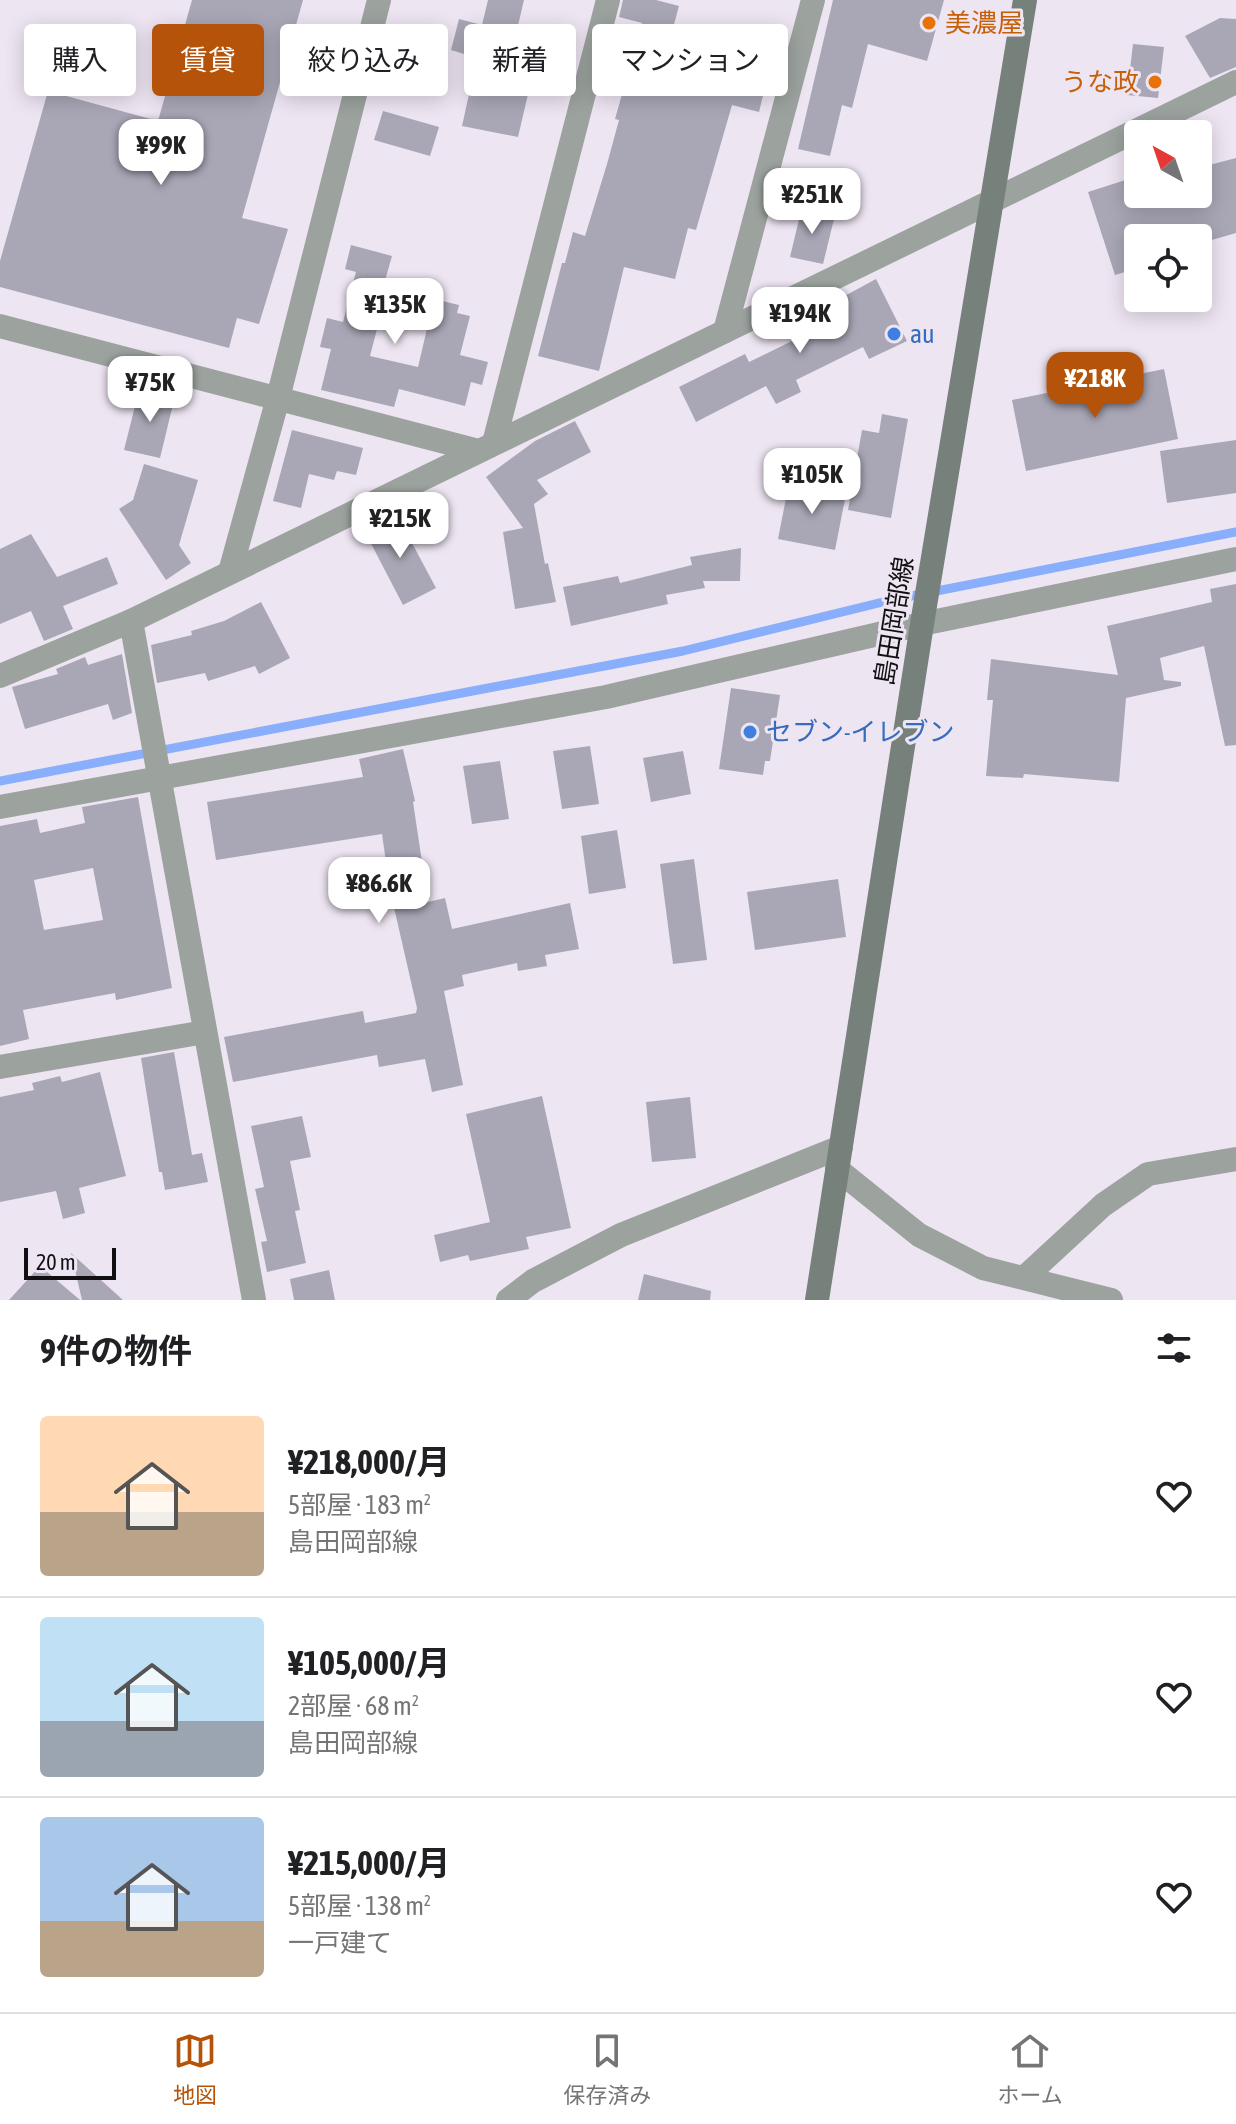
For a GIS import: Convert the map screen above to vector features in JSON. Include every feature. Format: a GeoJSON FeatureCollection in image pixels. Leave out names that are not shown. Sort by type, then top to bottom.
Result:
{"type":"FeatureCollection","features":[{"type":"Feature","properties":{"kind":"main road","name":"島田岡部線"},"geometry":{"type":"LineString","coordinates":[[817,1300],[922,624],[1025,0]]}},
{"type":"Feature","properties":{"kind":"street"},"geometry":{"type":"LineString","coordinates":[[230,572],[278,398],[379,0]]}},
{"type":"Feature","properties":{"kind":"street"},"geometry":{"type":"LineString","coordinates":[[486,447],[608,0]]}},
{"type":"Feature","properties":{"kind":"street"},"geometry":{"type":"LineString","coordinates":[[725,331],[813,0]]}},
{"type":"Feature","properties":{"kind":"street"},"geometry":{"type":"LineString","coordinates":[[0,676],[131,621],[1236,82]]}},
{"type":"Feature","properties":{"kind":"street"},"geometry":{"type":"LineString","coordinates":[[0,326],[278,398],[486,447]]}},
{"type":"Feature","properties":{"kind":"street"},"geometry":{"type":"LineString","coordinates":[[0,807],[606,697],[922,624],[1236,559]]}},
{"type":"Feature","properties":{"kind":"street"},"geometry":{"type":"LineString","coordinates":[[131,621],[254,1300]]}},
{"type":"Feature","properties":{"kind":"street"},"geometry":{"type":"LineString","coordinates":[[0,1067],[205,1032]]}},
{"type":"Feature","properties":{"kind":"street"},"geometry":{"type":"LineString","coordinates":[[508,1300],[537,1290],[621,1235],[839,1158],[919,1235],[983,1268],[1111,1300]]}},
{"type":"Feature","properties":{"kind":"street"},"geometry":{"type":"LineString","coordinates":[[1025,1277],[1103,1205],[1148,1174],[1236,1159]]}},
{"type":"Feature","properties":{"kind":"building"},"geometry":{"type":"Polygon","coordinates":[[[192,0],[303,0],[296,24],[280,24],[280,82],[242,218],[288,229],[259,324],[237,318],[229,348],[0,287],[0,261],[47,96],[66,96],[158,121],[165,96],[264,96],[264,24],[185,24],[192,0]]]}},
{"type":"Feature","properties":{"kind":"building"},"geometry":{"type":"Polygon","coordinates":[[[488,0],[524,0],[518,24],[482,24],[488,0]]]}},
{"type":"Feature","properties":{"kind":"building"},"geometry":{"type":"Polygon","coordinates":[[[623,0],[656,0],[679,6],[674,24],[642,24],[619,17],[623,0]]]}},
{"type":"Feature","properties":{"kind":"building"},"geometry":{"type":"Polygon","coordinates":[[[833,0],[944,0],[927,61],[868,44],[852,108],[842,105],[830,156],[798,149],[833,0]]]}},
{"type":"Feature","properties":{"kind":"building"},"geometry":{"type":"Polygon","coordinates":[[[1220,18],[1236,19],[1236,67],[1210,78],[1185,36],[1220,18]]]}},
{"type":"Feature","properties":{"kind":"building"},"geometry":{"type":"Polygon","coordinates":[[[459,19],[478,24],[464,24],[464,54],[451,50],[459,19]]]}},
{"type":"Feature","properties":{"kind":"building"},"geometry":{"type":"Polygon","coordinates":[[[1133,44],[1164,47],[1158,98],[1127,95],[1133,44]]]}},
{"type":"Feature","properties":{"kind":"building"},"geometry":{"type":"Polygon","coordinates":[[[469,96],[528,96],[518,137],[462,126],[469,96]]]}},
{"type":"Feature","properties":{"kind":"building"},"geometry":{"type":"Polygon","coordinates":[[[621,96],[763,96],[759,112],[732,105],[696,230],[688,228],[675,279],[624,267],[599,371],[538,356],[573,232],[585,236],[619,120],[615,119],[621,96]]]}},
{"type":"Feature","properties":{"kind":"building"},"geometry":{"type":"Polygon","coordinates":[[[383,111],[439,127],[430,156],[374,140],[383,111]]]}},
{"type":"Feature","properties":{"kind":"building"},"geometry":{"type":"Polygon","coordinates":[[[1236,158],[1236,233],[1212,240],[1212,224],[1124,224],[1124,272],[1115,275],[1088,192],[1124,180],[1124,208],[1212,208],[1212,164],[1236,158]]]}},
{"type":"Feature","properties":{"kind":"building"},"geometry":{"type":"Polygon","coordinates":[[[802,207],[835,215],[823,264],[790,257],[802,207]]]}},
{"type":"Feature","properties":{"kind":"building"},"geometry":{"type":"Polygon","coordinates":[[[351,245],[392,256],[378,305],[383,306],[370,356],[418,367],[434,299],[459,305],[457,313],[470,316],[460,355],[488,362],[482,385],[471,382],[465,406],[399,389],[394,407],[321,390],[331,349],[320,347],[327,318],[343,322],[356,272],[345,269],[351,245]]]}},
{"type":"Feature","properties":{"kind":"building"},"geometry":{"type":"Polygon","coordinates":[[[876,279],[907,341],[869,359],[863,347],[796,380],[801,392],[776,404],[766,386],[696,422],[679,387],[745,354],[749,362],[847,314],[839,299],[876,279]]]}},
{"type":"Feature","properties":{"kind":"building"},"geometry":{"type":"Polygon","coordinates":[[[1164,369],[1178,439],[1026,471],[1012,400],[1164,369]]]}},
{"type":"Feature","properties":{"kind":"building"},"geometry":{"type":"Polygon","coordinates":[[[148,390],[175,396],[160,458],[124,450],[138,394],[147,397],[148,390]]]}},
{"type":"Feature","properties":{"kind":"building"},"geometry":{"type":"Polygon","coordinates":[[[882,414],[908,419],[891,518],[848,510],[862,430],[879,433],[882,414]]]}},
{"type":"Feature","properties":{"kind":"building"},"geometry":{"type":"Polygon","coordinates":[[[575,421],[591,452],[537,480],[548,494],[534,504],[545,564],[548,563],[556,602],[515,609],[503,532],[523,528],[486,477],[535,441],[575,421]]]}},
{"type":"Feature","properties":{"kind":"building"},"geometry":{"type":"Polygon","coordinates":[[[292,430],[363,448],[356,475],[337,471],[334,480],[309,474],[301,508],[273,501],[292,430]]]}},
{"type":"Feature","properties":{"kind":"building"},"geometry":{"type":"Polygon","coordinates":[[[1236,440],[1236,493],[1167,503],[1160,451],[1236,440]]]}},
{"type":"Feature","properties":{"kind":"building"},"geometry":{"type":"Polygon","coordinates":[[[144,464],[198,480],[179,545],[191,563],[166,580],[119,509],[133,500],[144,464]]]}},
{"type":"Feature","properties":{"kind":"building"},"geometry":{"type":"Polygon","coordinates":[[[789,483],[846,494],[835,550],[778,539],[789,483]]]}},
{"type":"Feature","properties":{"kind":"building"},"geometry":{"type":"Polygon","coordinates":[[[397,515],[436,588],[403,605],[365,532],[397,515]]]}},
{"type":"Feature","properties":{"kind":"building"},"geometry":{"type":"Polygon","coordinates":[[[31,534],[57,577],[107,557],[118,584],[63,606],[73,629],[44,641],[31,611],[0,624],[0,549],[31,534]]]}},
{"type":"Feature","properties":{"kind":"building"},"geometry":{"type":"Polygon","coordinates":[[[741,548],[740,581],[703,581],[705,588],[666,595],[668,604],[571,626],[563,587],[618,576],[620,583],[692,565],[690,557],[741,548]]]}},
{"type":"Feature","properties":{"kind":"building"},"geometry":{"type":"Polygon","coordinates":[[[1236,584],[1236,745],[1225,746],[1204,646],[1160,658],[1164,680],[1181,682],[1181,686],[1126,698],[1119,782],[1024,774],[1023,778],[986,776],[993,700],[987,700],[991,659],[1118,675],[1107,626],[1212,602],[1210,589],[1236,584]]]}},
{"type":"Feature","properties":{"kind":"building"},"geometry":{"type":"Polygon","coordinates":[[[261,602],[290,658],[259,674],[255,666],[208,681],[205,673],[157,683],[151,645],[192,635],[191,631],[224,621],[261,602]]]}},
{"type":"Feature","properties":{"kind":"building"},"geometry":{"type":"Polygon","coordinates":[[[122,654],[132,713],[113,720],[108,704],[25,729],[12,687],[58,674],[56,669],[85,657],[88,665],[122,654]]]}},
{"type":"Feature","properties":{"kind":"building"},"geometry":{"type":"Polygon","coordinates":[[[731,688],[780,695],[770,761],[765,761],[763,775],[719,769],[731,688]]]}},
{"type":"Feature","properties":{"kind":"building"},"geometry":{"type":"Polygon","coordinates":[[[590,746],[599,804],[562,809],[553,751],[590,746]]]}},
{"type":"Feature","properties":{"kind":"building"},"geometry":{"type":"Polygon","coordinates":[[[403,749],[415,801],[428,902],[445,898],[452,929],[570,903],[579,949],[545,955],[547,966],[518,971],[517,963],[462,975],[464,986],[444,991],[463,1085],[432,1092],[425,1059],[379,1067],[377,1055],[233,1082],[224,1037],[363,1011],[365,1023],[416,1013],[417,1008],[390,890],[382,834],[216,860],[207,802],[363,777],[359,759],[403,749]]]}},
{"type":"Feature","properties":{"kind":"building"},"geometry":{"type":"Polygon","coordinates":[[[683,751],[691,794],[651,802],[643,758],[683,751]]]}},
{"type":"Feature","properties":{"kind":"building"},"geometry":{"type":"Polygon","coordinates":[[[500,761],[509,819],[472,824],[463,766],[500,761]]]}},
{"type":"Feature","properties":{"kind":"building"},"geometry":{"type":"Polygon","coordinates":[[[138,797],[172,988],[116,1000],[115,993],[23,1010],[29,1039],[0,1046],[0,826],[37,819],[40,833],[85,823],[82,807],[138,797]],[[93,868],[34,880],[44,930],[103,920],[93,868]]]}},
{"type":"Feature","properties":{"kind":"building"},"geometry":{"type":"Polygon","coordinates":[[[617,830],[626,888],[589,894],[581,836],[617,830]]]}},
{"type":"Feature","properties":{"kind":"building"},"geometry":{"type":"Polygon","coordinates":[[[694,859],[707,960],[673,964],[660,864],[694,859]]]}},
{"type":"Feature","properties":{"kind":"building"},"geometry":{"type":"Polygon","coordinates":[[[838,879],[846,937],[755,950],[747,892],[838,879]]]}},
{"type":"Feature","properties":{"kind":"building"},"geometry":{"type":"Polygon","coordinates":[[[174,1052],[192,1155],[202,1153],[208,1182],[165,1190],[162,1172],[159,1172],[141,1058],[174,1052]]]}},
{"type":"Feature","properties":{"kind":"building"},"geometry":{"type":"Polygon","coordinates":[[[100,1072],[126,1176],[79,1188],[85,1213],[63,1219],[56,1191],[0,1202],[0,1097],[34,1090],[32,1083],[60,1076],[62,1082],[100,1072]]]}},
{"type":"Feature","properties":{"kind":"building"},"geometry":{"type":"Polygon","coordinates":[[[542,1096],[571,1228],[526,1237],[529,1249],[470,1261],[468,1255],[440,1262],[434,1235],[490,1222],[466,1114],[542,1096]]]}},
{"type":"Feature","properties":{"kind":"building"},"geometry":{"type":"Polygon","coordinates":[[[690,1097],[696,1158],[652,1162],[646,1102],[690,1097]]]}},
{"type":"Feature","properties":{"kind":"building"},"geometry":{"type":"Polygon","coordinates":[[[302,1116],[311,1157],[290,1161],[300,1210],[295,1211],[306,1263],[267,1272],[261,1242],[267,1241],[255,1189],[264,1187],[251,1126],[302,1116]]]}},
{"type":"Feature","properties":{"kind":"building"},"geometry":{"type":"Polygon","coordinates":[[[71,1253],[123,1300],[82,1300],[71,1253]]]}},
{"type":"Feature","properties":{"kind":"building"},"geometry":{"type":"Polygon","coordinates":[[[40,1266],[80,1300],[9,1300],[40,1266]]]}},
{"type":"Feature","properties":{"kind":"building"},"geometry":{"type":"Polygon","coordinates":[[[329,1270],[335,1300],[294,1300],[290,1279],[329,1270]]]}},
{"type":"Feature","properties":{"kind":"building"},"geometry":{"type":"Polygon","coordinates":[[[644,1274],[711,1291],[710,1300],[638,1300],[644,1274]]]}},
{"type":"Feature","properties":{"kind":"waterway"},"geometry":{"type":"LineString","coordinates":[[0,781],[683,651],[891,600],[1236,532]]}},
{"type":"Feature","properties":{"kind":"place","name":"美濃屋"},"geometry":{"type":"Point","coordinates":[929,23]}},
{"type":"Feature","properties":{"kind":"place","name":"うな政"},"geometry":{"type":"Point","coordinates":[1155,82]}},
{"type":"Feature","properties":{"kind":"place","name":"au"},"geometry":{"type":"Point","coordinates":[894,334]}},
{"type":"Feature","properties":{"kind":"place","name":"セブン-イレブン"},"geometry":{"type":"Point","coordinates":[750,732]}}]}
